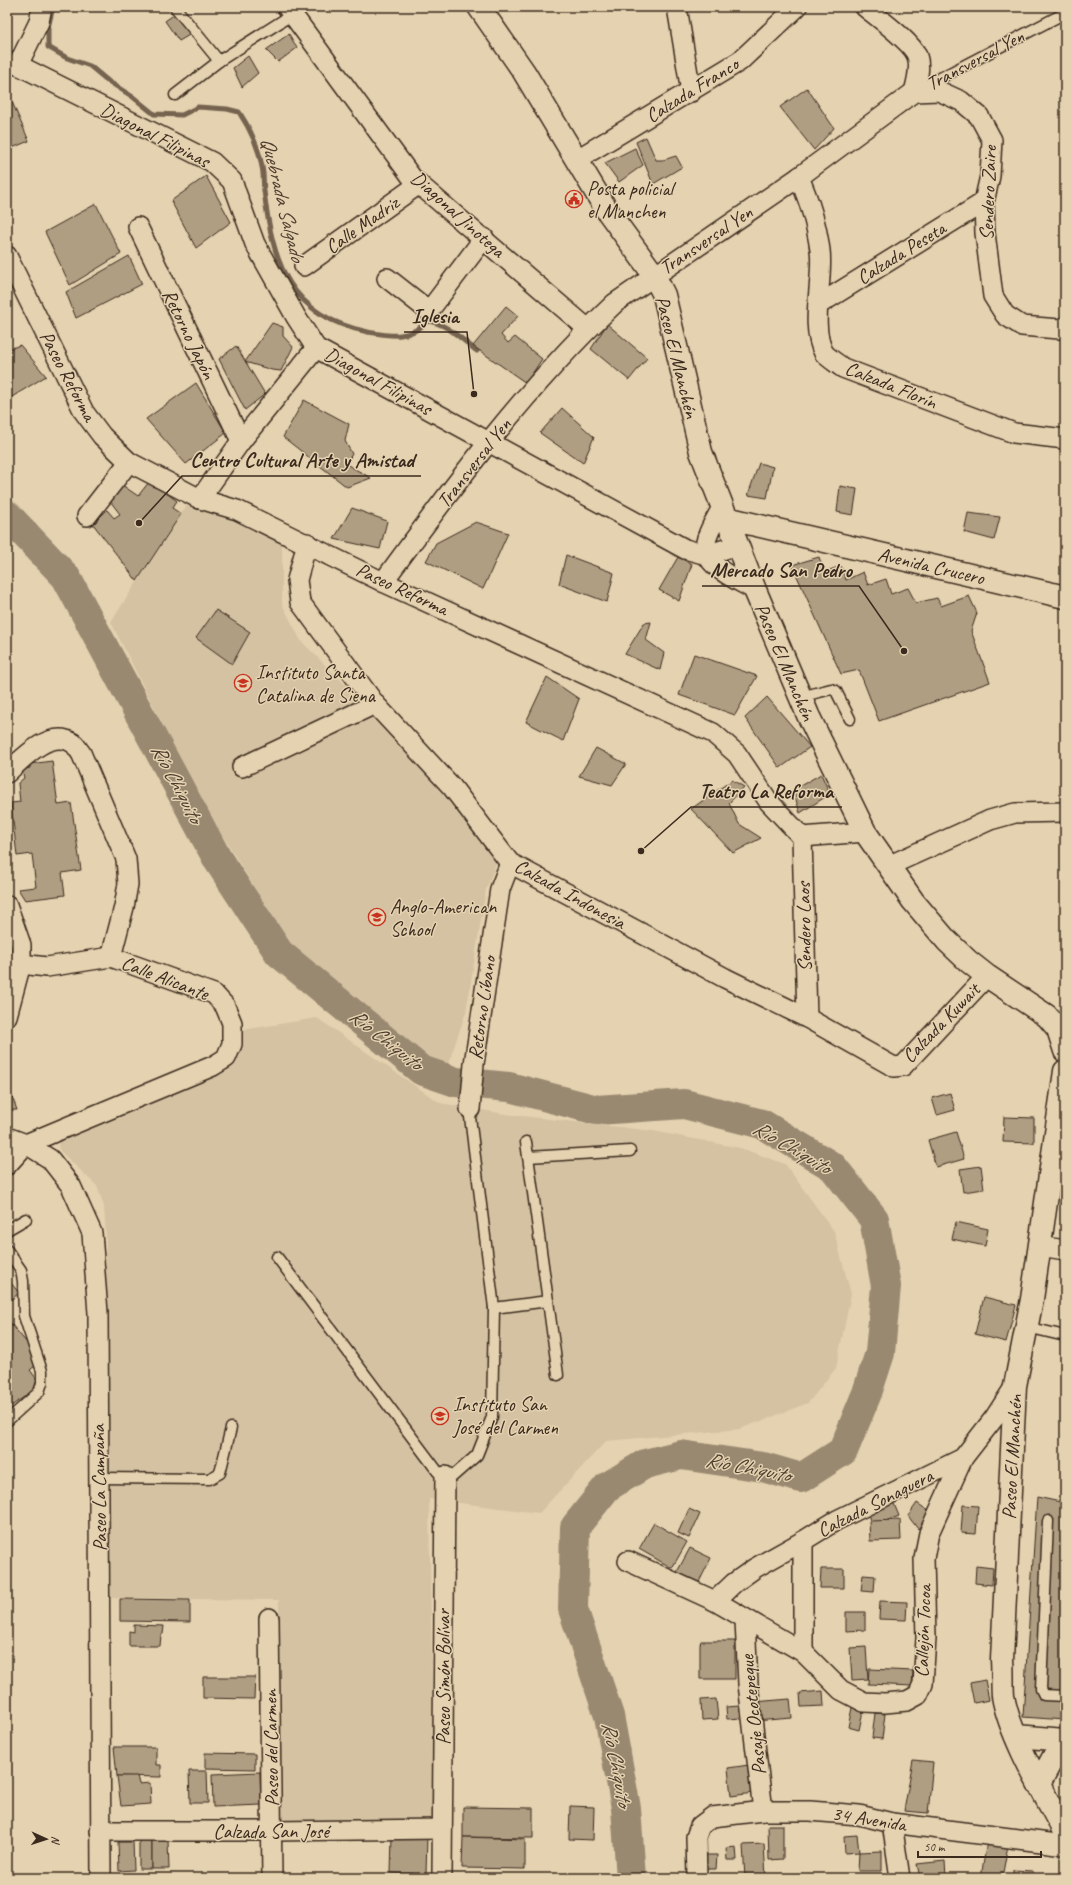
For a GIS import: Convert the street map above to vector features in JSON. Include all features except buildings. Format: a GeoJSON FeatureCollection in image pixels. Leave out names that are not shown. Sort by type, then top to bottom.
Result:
{"type":"FeatureCollection","features":[{"type":"Feature","properties":{"kind":"street","name":"Diagonal Filipinas"},"geometry":{"type":"LineString","coordinates":[[42,7],[39,22],[13,68],[212,162],[232,182],[255,244],[296,317],[316,348],[685,549],[707,555]]}},
{"type":"Feature","properties":{"kind":"street","name":"Paseo El Manchén"},"geometry":{"type":"LineString","coordinates":[[479,7],[524,72],[606,209],[654,275],[664,295],[700,452],[755,590],[800,697],[865,832],[913,900],[947,941],[968,961],[987,976],[1056,1017],[1065,1052]]}},
{"type":"Feature","properties":{"kind":"street"},"geometry":{"type":"LineString","coordinates":[[678,7],[691,92]]}},
{"type":"Feature","properties":{"kind":"street","name":"Calzada Franco"},"geometry":{"type":"LineString","coordinates":[[576,160],[691,92],[740,61],[797,7]]}},
{"type":"Feature","properties":{"kind":"street"},"geometry":{"type":"LineString","coordinates":[[868,8],[899,35],[917,55],[919,70],[914,92]]}},
{"type":"Feature","properties":{"kind":"street","name":"Diagonal Jinotega"},"geometry":{"type":"LineString","coordinates":[[294,9],[409,173],[419,184],[588,328]]}},
{"type":"Feature","properties":{"kind":"street","name":"Sendero Zaire"},"geometry":{"type":"LineString","coordinates":[[914,92],[938,91],[962,101],[979,116],[992,140],[990,176],[984,202],[985,233],[993,296],[1005,315],[1022,326],[1059,329],[1065,327]]}},
{"type":"Feature","properties":{"kind":"street","name":"Transversal Yen"},"geometry":{"type":"LineString","coordinates":[[383,582],[488,442],[588,328],[615,303],[799,177],[914,92]]}},
{"type":"Feature","properties":{"kind":"street","name":"Calzada Florín"},"geometry":{"type":"LineString","coordinates":[[799,177],[814,212],[820,251],[821,278],[818,305],[818,332],[825,353],[843,368],[1014,433],[1065,439]]}},
{"type":"Feature","properties":{"kind":"street","name":"Calle Madriz"},"geometry":{"type":"LineString","coordinates":[[304,266],[419,184]]}},
{"type":"Feature","properties":{"kind":"street","name":"Calzada Peseta"},"geometry":{"type":"LineString","coordinates":[[818,305],[984,202]]}},
{"type":"Feature","properties":{"kind":"street","name":"Retorno Japón"},"geometry":{"type":"LineString","coordinates":[[138,227],[241,441]]}},
{"type":"Feature","properties":{"kind":"street"},"geometry":{"type":"LineString","coordinates":[[387,278],[430,311],[484,238]]}},
{"type":"Feature","properties":{"kind":"street","name":"Paseo Reforma"},"geometry":{"type":"LineString","coordinates":[[7,256],[84,412],[102,436],[129,462],[200,499],[237,510],[383,582],[713,733],[737,754],[769,802],[802,837]]}},
{"type":"Feature","properties":{"kind":"street"},"geometry":{"type":"LineString","coordinates":[[200,499],[241,441],[316,348]]}},
{"type":"Feature","properties":{"kind":"street"},"geometry":{"type":"LineString","coordinates":[[87,516],[129,462]]}},
{"type":"Feature","properties":{"kind":"street"},"geometry":{"type":"LineString","coordinates":[[724,512],[706,542],[707,555],[714,565],[755,590]]}},
{"type":"Feature","properties":{"kind":"street","name":"Avenida Crucero"},"geometry":{"type":"LineString","coordinates":[[724,512],[1065,597]]}},
{"type":"Feature","properties":{"kind":"street","name":"Calzada Indonesia"},"geometry":{"type":"LineString","coordinates":[[306,543],[297,580],[300,602],[375,704],[452,787],[510,863],[725,978],[806,1018],[894,1067]]}},
{"type":"Feature","properties":{"kind":"street"},"geometry":{"type":"LineString","coordinates":[[707,555],[738,545]]}},
{"type":"Feature","properties":{"kind":"street"},"geometry":{"type":"LineString","coordinates":[[242,767],[375,704]]}},
{"type":"Feature","properties":{"kind":"street","name":"Calle Alicante"},"geometry":{"type":"LineString","coordinates":[[7,773],[42,743],[62,740],[73,743],[81,753],[126,859],[128,884],[124,907],[111,957],[214,994],[225,1006],[232,1023],[232,1044],[226,1058],[213,1066],[26,1144]]}},
{"type":"Feature","properties":{"kind":"street"},"geometry":{"type":"LineString","coordinates":[[888,866],[990,820],[1015,813],[1065,812]]}},
{"type":"Feature","properties":{"kind":"street"},"geometry":{"type":"LineString","coordinates":[[802,837],[865,832]]}},
{"type":"Feature","properties":{"kind":"street","name":"Sendero Laos"},"geometry":{"type":"LineString","coordinates":[[802,837],[806,1018]]}},
{"type":"Feature","properties":{"kind":"street","name":"Retorno Líbano"},"geometry":{"type":"LineString","coordinates":[[470,1108],[474,1064],[500,888],[510,863]]}},
{"type":"Feature","properties":{"kind":"street"},"geometry":{"type":"LineString","coordinates":[[7,905],[22,945],[21,964],[7,1016]]}},
{"type":"Feature","properties":{"kind":"street"},"geometry":{"type":"LineString","coordinates":[[21,964],[47,967],[111,957]]}},
{"type":"Feature","properties":{"kind":"street","name":"Calzada Kuwait"},"geometry":{"type":"LineString","coordinates":[[894,1067],[903,1066],[987,976]]}},
{"type":"Feature","properties":{"kind":"street","name":"Paseo El Manchén"},"geometry":{"type":"LineString","coordinates":[[1065,1072],[1040,1246],[1027,1327],[1015,1386],[1002,1660],[1004,1696],[1016,1736],[1065,1833]]}},
{"type":"Feature","properties":{"kind":"street","name":"Paseo La Campaña"},"geometry":{"type":"LineString","coordinates":[[7,1137],[26,1144],[50,1159],[71,1186],[92,1233],[98,1313],[101,1878]]}},
{"type":"Feature","properties":{"kind":"street"},"geometry":{"type":"LineString","coordinates":[[7,1165],[26,1144]]}},
{"type":"Feature","properties":{"kind":"street"},"geometry":{"type":"LineString","coordinates":[[1040,1246],[1065,1250]]}},
{"type":"Feature","properties":{"kind":"street","name":"Calzada Sonaguera"},"geometry":{"type":"LineString","coordinates":[[715,1601],[734,1583],[755,1568],[837,1520],[963,1458],[995,1417],[1015,1386]]}},
{"type":"Feature","properties":{"kind":"street","name":"Callejón Tocoa"},"geometry":{"type":"LineString","coordinates":[[628,1561],[715,1601],[745,1620],[803,1652],[841,1690],[864,1702],[885,1703],[907,1701],[918,1695],[923,1684],[926,1638],[924,1558],[929,1533],[963,1458]]}},
{"type":"Feature","properties":{"kind":"street","name":"Paseo Simón Bolívar"},"geometry":{"type":"LineString","coordinates":[[442,1878],[445,1476]]}},
{"type":"Feature","properties":{"kind":"street"},"geometry":{"type":"LineString","coordinates":[[803,1541],[803,1652]]}},
{"type":"Feature","properties":{"kind":"street","name":"Paseo del Carmen"},"geometry":{"type":"LineString","coordinates":[[269,1618],[272,1878]]}},
{"type":"Feature","properties":{"kind":"street","name":"Pasaje Ocotepeque"},"geometry":{"type":"LineString","coordinates":[[745,1620],[748,1684],[763,1810]]}},
{"type":"Feature","properties":{"kind":"street"},"geometry":{"type":"LineString","coordinates":[[1016,1736],[1065,1740]]}},
{"type":"Feature","properties":{"kind":"street"},"geometry":{"type":"LineString","coordinates":[[1039,1784],[1054,1756],[1065,1748]]}},
{"type":"Feature","properties":{"kind":"street","name":"34 Avenida"},"geometry":{"type":"LineString","coordinates":[[697,1878],[696,1837],[700,1826],[712,1817],[763,1810],[810,1811],[859,1815],[892,1823],[1065,1845]]}},
{"type":"Feature","properties":{"kind":"street"},"geometry":{"type":"LineString","coordinates":[[892,1823],[900,1878]]}},
{"type":"Feature","properties":{"kind":"street","name":"Calzada San José"},"geometry":{"type":"LineString","coordinates":[[100,1830],[272,1832],[442,1829]]}},
{"type":"Feature","properties":{"kind":"lane"},"geometry":{"type":"LineString","coordinates":[[175,7],[219,61]]}},
{"type":"Feature","properties":{"kind":"lane"},"geometry":{"type":"LineString","coordinates":[[175,95],[219,61],[294,9]]}},
{"type":"Feature","properties":{"kind":"lane","name":"Transversal Yen"},"geometry":{"type":"LineString","coordinates":[[914,92],[1065,13]]}},
{"type":"Feature","properties":{"kind":"lane"},"geometry":{"type":"LineString","coordinates":[[800,697],[831,689],[836,691],[850,719]]}},
{"type":"Feature","properties":{"kind":"lane"},"geometry":{"type":"LineString","coordinates":[[277,1257],[438,1472],[445,1476],[452,1476],[459,1472],[477,1455],[492,1417],[494,1308],[470,1108]]}},
{"type":"Feature","properties":{"kind":"lane"},"geometry":{"type":"LineString","coordinates":[[526,1142],[558,1375]]}},
{"type":"Feature","properties":{"kind":"lane"},"geometry":{"type":"LineString","coordinates":[[528,1157],[630,1151]]}},
{"type":"Feature","properties":{"kind":"lane"},"geometry":{"type":"LineString","coordinates":[[7,1230],[26,1219]]}},
{"type":"Feature","properties":{"kind":"lane"},"geometry":{"type":"LineString","coordinates":[[7,1250],[21,1270],[23,1281],[23,1310],[42,1371],[42,1383],[38,1392],[7,1421]]}},
{"type":"Feature","properties":{"kind":"lane"},"geometry":{"type":"LineString","coordinates":[[494,1308],[548,1301]]}},
{"type":"Feature","properties":{"kind":"lane"},"geometry":{"type":"LineString","coordinates":[[1027,1327],[1065,1336]]}},
{"type":"Feature","properties":{"kind":"lane"},"geometry":{"type":"LineString","coordinates":[[99,1478],[209,1479],[220,1473],[231,1428]]}},
{"type":"Feature","properties":{"kind":"lane"},"geometry":{"type":"LineString","coordinates":[[1048,1521],[1040,1689],[1044,1696],[1065,1696]]}},
{"type":"Feature","properties":{"kind":"shaded area"},"geometry":{"type":"Polygon","coordinates":[[[190,500],[282,544],[282,604],[301,641],[387,726],[498,859],[486,889],[466,1012],[445,1073],[290,945],[201,801],[111,622],[190,500]]]}},
{"type":"Feature","properties":{"kind":"shaded area","name":"Instituto San José del Carmen"},"geometry":{"type":"Polygon","coordinates":[[[317,1018],[440,1103],[505,1114],[653,1131],[740,1148],[785,1164],[834,1231],[851,1294],[836,1368],[808,1403],[740,1429],[606,1441],[539,1513],[429,1499],[434,1819],[281,1821],[279,1600],[106,1598],[106,1236],[104,1206],[97,1186],[60,1151],[58,1146],[61,1139],[228,1067],[243,1030],[317,1018]]]}},
{"type":"Feature","properties":{"kind":"waterway","name":"Quebrada Salgado"},"geometry":{"type":"LineString","coordinates":[[53,7],[48,28],[48,47],[67,58],[90,66],[154,114],[182,115],[198,107],[227,109],[239,112],[259,152],[268,217],[273,242],[280,263],[290,283],[303,300],[320,313],[341,324],[368,332],[385,335],[407,334],[421,327],[427,321],[434,322],[454,332],[477,351]]}},
{"type":"Feature","properties":{"kind":"waterway","name":"Río Chiquito"},"geometry":{"type":"LineString","coordinates":[[7,515],[66,577],[218,860],[279,953],[421,1070],[456,1082],[509,1087],[597,1110],[684,1104],[762,1124],[833,1167],[874,1219],[886,1286],[880,1353],[867,1393],[843,1451],[801,1478],[763,1467],[681,1455],[645,1464],[607,1487],[575,1527],[573,1609],[609,1716],[626,1808],[631,1878]]}},
{"type":"Feature","properties":{"kind":"place","name":"Posta policial el Manchen"},"geometry":{"type":"Point","coordinates":[574,199]}},
{"type":"Feature","properties":{"kind":"place","name":"Iglesia"},"geometry":{"type":"Point","coordinates":[474,394]}},
{"type":"Feature","properties":{"kind":"place","name":"Centro Cultural Arte y Amistad"},"geometry":{"type":"Point","coordinates":[139,523]}},
{"type":"Feature","properties":{"kind":"place","name":"Mercado San Pedro"},"geometry":{"type":"Point","coordinates":[904,651]}},
{"type":"Feature","properties":{"kind":"place","name":"Instituto Santa Catalina de Siena"},"geometry":{"type":"Point","coordinates":[243,683]}},
{"type":"Feature","properties":{"kind":"place","name":"Teatro La Reforma"},"geometry":{"type":"Point","coordinates":[641,851]}},
{"type":"Feature","properties":{"kind":"place","name":"Anglo-American School"},"geometry":{"type":"Point","coordinates":[377,917]}},
{"type":"Feature","properties":{"kind":"place","name":"Instituto San José del Carmen"},"geometry":{"type":"Point","coordinates":[440,1416]}}]}
